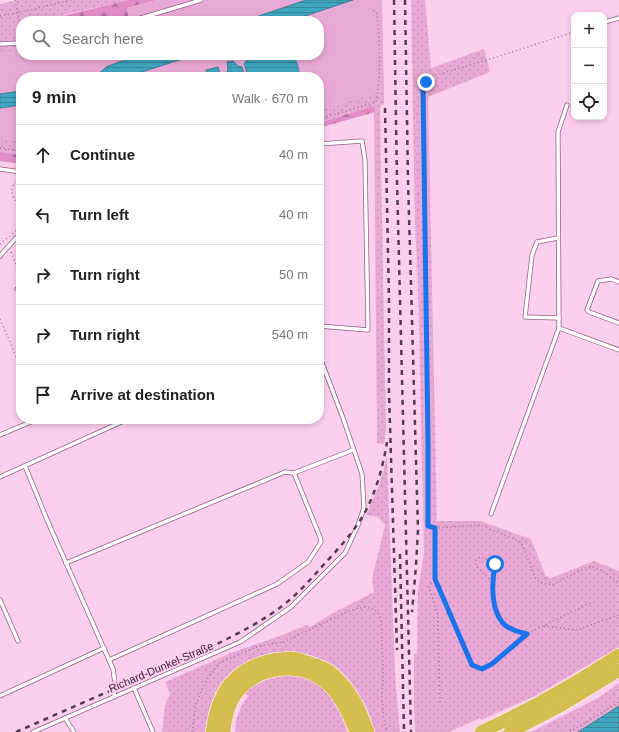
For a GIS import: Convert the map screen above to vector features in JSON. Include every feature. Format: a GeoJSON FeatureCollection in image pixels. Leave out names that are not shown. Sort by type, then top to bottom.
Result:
{"type":"FeatureCollection","features":[{"type":"Feature","properties":{"kind":"highway"},"geometry":{"type":"LineString","coordinates":[[481,732],[563,690],[619,655]]}},
{"type":"Feature","properties":{"kind":"highway"},"geometry":{"type":"LineString","coordinates":[[212,732],[219,704],[226,689],[237,676],[262,662],[292,658],[308,662],[322,668],[333,674],[344,684],[359,707],[368,732]]}},
{"type":"Feature","properties":{"kind":"highway"},"geometry":{"type":"LineString","coordinates":[[224,732],[229,708],[236,695],[246,684],[256,676],[279,670],[291,669],[318,677],[327,684],[336,694],[348,714],[356,732]]}},
{"type":"Feature","properties":{"kind":"highway"},"geometry":{"type":"LineString","coordinates":[[510,732],[562,705],[619,670]]}},
{"type":"Feature","properties":{"kind":"highway"},"geometry":{"type":"LineString","coordinates":[[348,714],[352,732]]}},
{"type":"Feature","properties":{"kind":"lane"},"geometry":{"type":"LineString","coordinates":[[148,16],[201,0]]}},
{"type":"Feature","properties":{"kind":"lane"},"geometry":{"type":"LineString","coordinates":[[607,21],[619,18]]}},
{"type":"Feature","properties":{"kind":"lane"},"geometry":{"type":"LineString","coordinates":[[0,44],[16,43]]}},
{"type":"Feature","properties":{"kind":"lane"},"geometry":{"type":"LineString","coordinates":[[491,514],[559,328],[558,132],[567,105]]}},
{"type":"Feature","properties":{"kind":"lane"},"geometry":{"type":"LineString","coordinates":[[324,144],[362,141],[365,160],[368,330],[324,326]]}},
{"type":"Feature","properties":{"kind":"lane"},"geometry":{"type":"LineString","coordinates":[[0,169],[16,171]]}},
{"type":"Feature","properties":{"kind":"lane"},"geometry":{"type":"LineString","coordinates":[[0,256],[16,238]]}},
{"type":"Feature","properties":{"kind":"lane"},"geometry":{"type":"LineString","coordinates":[[558,238],[537,242],[532,254],[525,317],[559,318]]}},
{"type":"Feature","properties":{"kind":"lane"},"geometry":{"type":"LineString","coordinates":[[619,282],[611,278],[598,281],[587,310],[619,323]]}},
{"type":"Feature","properties":{"kind":"lane"},"geometry":{"type":"LineString","coordinates":[[559,328],[619,350]]}},
{"type":"Feature","properties":{"kind":"lane","name":"Richard-Dunkel-Straße"},"geometry":{"type":"LineString","coordinates":[[33,732],[240,642],[291,608],[345,553],[364,508],[362,474],[324,368]]}},
{"type":"Feature","properties":{"kind":"lane"},"geometry":{"type":"LineString","coordinates":[[0,435],[26,424]]}},
{"type":"Feature","properties":{"kind":"lane"},"geometry":{"type":"LineString","coordinates":[[0,477],[117,424]]}},
{"type":"Feature","properties":{"kind":"lane"},"geometry":{"type":"LineString","coordinates":[[66,564],[285,472],[294,473],[353,450]]}},
{"type":"Feature","properties":{"kind":"lane"},"geometry":{"type":"LineString","coordinates":[[25,466],[66,564],[113,669],[115,683],[114,697]]}},
{"type":"Feature","properties":{"kind":"lane"},"geometry":{"type":"LineString","coordinates":[[109,660],[277,584],[308,562],[321,542],[320,536],[294,473]]}},
{"type":"Feature","properties":{"kind":"lane"},"geometry":{"type":"LineString","coordinates":[[0,600],[18,641]]}},
{"type":"Feature","properties":{"kind":"lane"},"geometry":{"type":"LineString","coordinates":[[0,696],[104,648]]}},
{"type":"Feature","properties":{"kind":"lane"},"geometry":{"type":"LineString","coordinates":[[134,688],[153,732]]}},
{"type":"Feature","properties":{"kind":"lane"},"geometry":{"type":"LineString","coordinates":[[66,718],[74,732]]}},
{"type":"Feature","properties":{"kind":"path"},"geometry":{"type":"LineString","coordinates":[[15,0],[19,16]]}},
{"type":"Feature","properties":{"kind":"path"},"geometry":{"type":"LineString","coordinates":[[0,16],[71,0]]}},
{"type":"Feature","properties":{"kind":"path"},"geometry":{"type":"LineString","coordinates":[[324,118],[376,102],[379,87],[379,29],[378,14],[371,8]]}},
{"type":"Feature","properties":{"kind":"path"},"geometry":{"type":"LineString","coordinates":[[571,33],[432,76],[423,88],[428,526],[435,528],[480,525],[521,542],[536,579],[542,583],[552,585],[585,568],[593,567],[604,572],[619,583]]}},
{"type":"Feature","properties":{"kind":"path"},"geometry":{"type":"LineString","coordinates":[[0,148],[16,150]]}},
{"type":"Feature","properties":{"kind":"path"},"geometry":{"type":"LineString","coordinates":[[16,183],[13,186],[12,193],[16,202]]}},
{"type":"Feature","properties":{"kind":"path"},"geometry":{"type":"LineString","coordinates":[[0,244],[16,229]]}},
{"type":"Feature","properties":{"kind":"path"},"geometry":{"type":"LineString","coordinates":[[8,247],[16,265]]}},
{"type":"Feature","properties":{"kind":"path"},"geometry":{"type":"LineString","coordinates":[[0,319],[16,356]]}},
{"type":"Feature","properties":{"kind":"path"},"geometry":{"type":"LineString","coordinates":[[435,528],[435,579],[472,665],[482,669],[492,664],[527,634],[590,603]]}},
{"type":"Feature","properties":{"kind":"path"},"geometry":{"type":"LineString","coordinates":[[492,582],[476,566],[476,560],[480,557],[495,564],[492,582],[496,611],[502,623],[515,631],[527,634]]}},
{"type":"Feature","properties":{"kind":"path"},"geometry":{"type":"LineString","coordinates":[[435,579],[430,587],[438,615],[440,703]]}},
{"type":"Feature","properties":{"kind":"path"},"geometry":{"type":"LineString","coordinates":[[367,607],[374,609],[379,614],[381,619],[383,675],[382,699],[387,732]]}},
{"type":"Feature","properties":{"kind":"path"},"geometry":{"type":"LineString","coordinates":[[543,626],[576,630],[619,615]]}},
{"type":"Feature","properties":{"kind":"path"},"geometry":{"type":"LineString","coordinates":[[570,732],[619,702]]}},
{"type":"Feature","properties":{"kind":"shaded area"},"geometry":{"type":"Polygon","coordinates":[[[17,0],[128,0],[63,16],[16,16],[16,53],[0,54],[0,4],[17,0]]]}},
{"type":"Feature","properties":{"kind":"shaded area"},"geometry":{"type":"Polygon","coordinates":[[[157,0],[306,0],[259,16],[129,16],[127,8],[157,0]]]}},
{"type":"Feature","properties":{"kind":"shaded area"},"geometry":{"type":"Polygon","coordinates":[[[353,0],[382,0],[384,91],[324,108],[324,72],[299,72],[296,60],[324,60],[324,16],[305,16],[353,0]]]}},
{"type":"Feature","properties":{"kind":"shaded area"},"geometry":{"type":"Polygon","coordinates":[[[411,0],[425,0],[431,68],[484,49],[490,72],[428,97],[437,521],[480,521],[531,539],[546,576],[551,578],[594,561],[619,571],[619,647],[535,696],[481,720],[480,718],[449,732],[415,732],[414,654],[417,653],[418,591],[424,552],[418,286],[415,225],[411,0]]]}},
{"type":"Feature","properties":{"kind":"shaded area"},"geometry":{"type":"Polygon","coordinates":[[[16,53],[16,60],[126,60],[106,67],[101,72],[16,72],[16,92],[0,94],[0,54],[16,53]]]}},
{"type":"Feature","properties":{"kind":"shaded area"},"geometry":{"type":"Polygon","coordinates":[[[179,60],[247,60],[244,64],[247,72],[244,72],[242,67],[227,72],[220,72],[218,67],[206,70],[206,72],[142,72],[179,60]]]}},
{"type":"Feature","properties":{"kind":"shaded area"},"geometry":{"type":"Polygon","coordinates":[[[384,91],[384,104],[381,106],[380,110],[386,430],[384,444],[377,443],[374,106],[324,121],[324,108],[384,91]]]}},
{"type":"Feature","properties":{"kind":"shaded area"},"geometry":{"type":"Polygon","coordinates":[[[16,106],[16,140],[0,138],[0,108],[16,106]]]}},
{"type":"Feature","properties":{"kind":"shaded area"},"geometry":{"type":"Polygon","coordinates":[[[0,138],[16,140],[16,154],[0,152],[0,138]]]}},
{"type":"Feature","properties":{"kind":"shaded area"},"geometry":{"type":"Polygon","coordinates":[[[387,457],[395,674],[400,732],[375,732],[367,708],[357,691],[338,672],[324,661],[310,655],[287,652],[269,653],[245,665],[225,680],[215,693],[209,710],[205,732],[162,732],[165,705],[170,694],[165,682],[231,653],[307,625],[310,627],[331,614],[374,592],[372,579],[385,525],[378,517],[366,515],[379,486],[387,457]]]}},
{"type":"Feature","properties":{"kind":"shaded area"},"geometry":{"type":"Polygon","coordinates":[[[273,675],[299,675],[319,683],[332,697],[341,711],[347,732],[235,732],[238,713],[248,696],[244,692],[255,683],[273,675]]]}},
{"type":"Feature","properties":{"kind":"shaded area"},"geometry":{"type":"Polygon","coordinates":[[[619,683],[619,706],[578,732],[531,732],[598,698],[619,683]]]}},
{"type":"Feature","properties":{"kind":"green space"},"geometry":{"type":"Polygon","coordinates":[[[128,0],[157,0],[127,8],[128,16],[63,16],[128,0]]]}},
{"type":"Feature","properties":{"kind":"green space"},"geometry":{"type":"Polygon","coordinates":[[[374,106],[375,112],[324,127],[324,121],[374,106]]]}},
{"type":"Feature","properties":{"kind":"green space"},"geometry":{"type":"Polygon","coordinates":[[[0,152],[16,154],[16,163],[0,161],[0,152]]]}},
{"type":"Feature","properties":{"kind":"water"},"geometry":{"type":"Polygon","coordinates":[[[306,0],[353,0],[305,16],[259,16],[306,0]]]}},
{"type":"Feature","properties":{"kind":"water"},"geometry":{"type":"Polygon","coordinates":[[[126,60],[179,60],[142,72],[101,72],[106,67],[126,60]]]}},
{"type":"Feature","properties":{"kind":"water"},"geometry":{"type":"Polygon","coordinates":[[[247,60],[296,60],[299,72],[247,72],[244,64],[247,60]]]}},
{"type":"Feature","properties":{"kind":"water"},"geometry":{"type":"Polygon","coordinates":[[[233,61],[238,66],[242,67],[244,72],[227,72],[227,62],[233,61]]]}},
{"type":"Feature","properties":{"kind":"water"},"geometry":{"type":"Polygon","coordinates":[[[218,67],[220,72],[206,72],[206,70],[218,67]]]}},
{"type":"Feature","properties":{"kind":"water"},"geometry":{"type":"Polygon","coordinates":[[[16,92],[16,106],[0,108],[0,94],[16,92]]]}},
{"type":"Feature","properties":{"kind":"water"},"geometry":{"type":"Polygon","coordinates":[[[619,706],[619,731],[578,732],[619,706]]]}},
{"type":"Feature","properties":{"kind":"railway"},"geometry":{"type":"LineString","coordinates":[[394,0],[397,181],[411,732]]}},
{"type":"Feature","properties":{"kind":"railway"},"geometry":{"type":"LineString","coordinates":[[405,0],[408,180],[418,530],[412,612]]}},
{"type":"Feature","properties":{"kind":"railway"},"geometry":{"type":"LineString","coordinates":[[385,108],[389,300],[389,393],[397,650]]}},
{"type":"Feature","properties":{"kind":"railway"},"geometry":{"type":"LineString","coordinates":[[16,732],[215,645],[252,626],[280,608],[313,577],[359,522],[368,506],[375,488],[381,470],[387,442]]}},
{"type":"Feature","properties":{"kind":"railway"},"geometry":{"type":"LineString","coordinates":[[400,554],[404,732]]}},
{"type":"Feature","properties":{"kind":"route"},"geometry":{"type":"LineString","coordinates":[[426,82],[423,88],[428,526],[435,528],[435,579],[472,665],[482,669],[492,664],[527,634],[515,631],[502,623],[496,611],[492,582],[495,564]]}}]}
